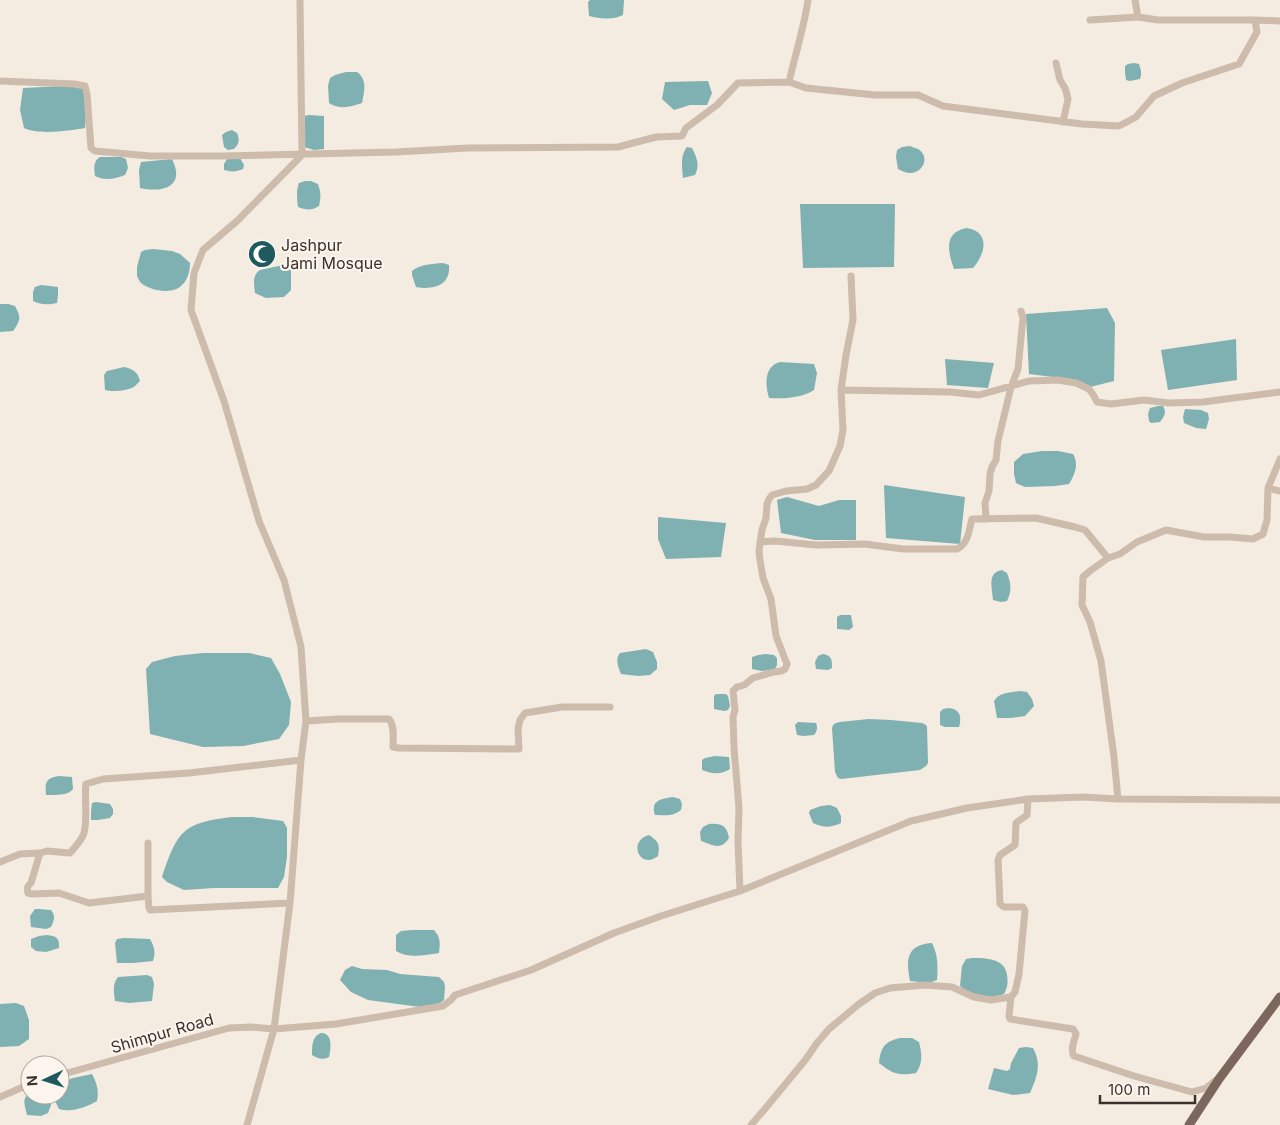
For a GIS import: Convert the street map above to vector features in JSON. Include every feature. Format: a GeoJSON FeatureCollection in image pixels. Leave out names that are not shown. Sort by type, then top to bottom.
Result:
{"type":"FeatureCollection","features":[{"type":"Feature","properties":{"kind":"main road"},"geometry":{"type":"LineString","coordinates":[[1189,1125],[1219,1079],[1280,997]]}},
{"type":"Feature","properties":{"kind":"street"},"geometry":{"type":"LineString","coordinates":[[247,1125],[274,1028],[290,903],[306,721],[301,647],[284,580],[259,521],[224,401],[191,310],[194,273],[203,250],[237,221],[302,154],[300,0]]}},
{"type":"Feature","properties":{"kind":"street"},"geometry":{"type":"LineString","coordinates":[[789,82],[805,20],[808,0]]}},
{"type":"Feature","properties":{"kind":"street"},"geometry":{"type":"LineString","coordinates":[[1135,0],[1138,17]]}},
{"type":"Feature","properties":{"kind":"street"},"geometry":{"type":"LineString","coordinates":[[1090,20],[1138,17],[1158,20],[1280,21]]}},
{"type":"Feature","properties":{"kind":"street"},"geometry":{"type":"LineString","coordinates":[[0,81],[85,86],[91,148],[95,151],[150,156],[396,152],[468,148],[618,147],[656,136],[682,136],[686,128],[717,105],[738,83],[789,82],[806,88],[875,95],[918,95],[943,106],[1063,122],[1119,126],[1136,117],[1154,96],[1182,83],[1240,64],[1257,32],[1255,20]]}},
{"type":"Feature","properties":{"kind":"street"},"geometry":{"type":"LineString","coordinates":[[1056,63],[1060,80],[1065,88],[1068,99],[1063,122]]}},
{"type":"Feature","properties":{"kind":"street"},"geometry":{"type":"LineString","coordinates":[[740,891],[733,691],[753,678],[785,669],[787,664],[776,636],[771,599],[760,560],[760,542],[769,499],[786,491],[807,489],[816,485],[829,471],[840,446],[842,430],[841,390],[853,320],[851,276]]}},
{"type":"Feature","properties":{"kind":"street"},"geometry":{"type":"LineString","coordinates":[[986,519],[985,503],[989,491],[990,474],[996,460],[998,441],[1011,387],[1018,370],[1023,318],[1021,311]]}},
{"type":"Feature","properties":{"kind":"street"},"geometry":{"type":"LineString","coordinates":[[841,390],[950,392],[979,395],[1029,381],[1058,380],[1076,383],[1089,389],[1097,402],[1111,404],[1144,400],[1169,403],[1203,402],[1280,392]]}},
{"type":"Feature","properties":{"kind":"street"},"geometry":{"type":"LineString","coordinates":[[1118,799],[1101,661],[1090,622],[1082,605],[1084,577],[1108,558],[1120,554],[1137,542],[1166,530],[1204,537],[1253,539],[1263,534],[1267,520],[1268,488],[1280,459]]}},
{"type":"Feature","properties":{"kind":"street"},"geometry":{"type":"LineString","coordinates":[[1268,488],[1280,491]]}},
{"type":"Feature","properties":{"kind":"street"},"geometry":{"type":"LineString","coordinates":[[760,542],[775,541],[816,545],[865,544],[903,549],[957,548],[962,547],[965,542],[972,519],[1036,518],[1085,530],[1108,558]]}},
{"type":"Feature","properties":{"kind":"street"},"geometry":{"type":"LineString","coordinates":[[306,721],[389,719],[393,727],[393,747],[399,748],[519,750],[518,729],[520,720],[525,713],[562,707],[610,707]]}},
{"type":"Feature","properties":{"kind":"street"},"geometry":{"type":"LineString","coordinates":[[0,862],[20,854],[47,851],[70,853],[84,833],[86,784],[104,780],[189,773],[302,760]]}},
{"type":"Feature","properties":{"kind":"street","name":"Shimpur Road"},"geometry":{"type":"LineString","coordinates":[[70,1072],[229,1028],[251,1026],[274,1028],[336,1024],[443,1006],[456,995],[531,970],[614,933],[740,891],[911,820],[967,808],[1028,799],[1083,797],[1280,800]]}},
{"type":"Feature","properties":{"kind":"street"},"geometry":{"type":"LineString","coordinates":[[1028,799],[1027,815],[1016,823],[1015,845],[998,857],[1000,904],[1004,907],[1023,907],[1025,910],[1019,974],[1015,992],[1010,998],[1010,1019],[1073,1029],[1076,1034],[1072,1051],[1074,1056],[1134,1076],[1192,1092],[1206,1088],[1219,1079]]}},
{"type":"Feature","properties":{"kind":"street"},"geometry":{"type":"LineString","coordinates":[[148,843],[148,896],[150,910],[290,903]]}},
{"type":"Feature","properties":{"kind":"street"},"geometry":{"type":"LineString","coordinates":[[40,853],[31,883],[28,886],[28,893],[59,893],[89,903],[148,896]]}},
{"type":"Feature","properties":{"kind":"street"},"geometry":{"type":"LineString","coordinates":[[751,1125],[829,1029],[875,993],[890,988],[925,985],[952,987],[974,997],[991,1000],[1010,998]]}},
{"type":"Feature","properties":{"kind":"street"},"geometry":{"type":"LineString","coordinates":[[0,1097],[20,1088]]}},
{"type":"Feature","properties":{"kind":"water"},"geometry":{"type":"Polygon","coordinates":[[[590,0],[624,0],[623,15],[615,18],[589,16],[588,2],[590,0]]]}},
{"type":"Feature","properties":{"kind":"water"},"geometry":{"type":"Polygon","coordinates":[[[1134,63],[1139,64],[1140,79],[1126,80],[1125,66],[1134,63]]]}},
{"type":"Feature","properties":{"kind":"water"},"geometry":{"type":"Polygon","coordinates":[[[346,72],[357,72],[363,79],[364,95],[362,103],[349,107],[337,107],[329,103],[328,86],[330,78],[346,72]]]}},
{"type":"Feature","properties":{"kind":"water"},"geometry":{"type":"Polygon","coordinates":[[[708,81],[712,93],[707,105],[690,105],[674,110],[662,99],[665,82],[708,81]]]}},
{"type":"Feature","properties":{"kind":"water"},"geometry":{"type":"Polygon","coordinates":[[[64,86],[84,88],[85,128],[45,132],[24,128],[20,110],[23,88],[64,86]]]}},
{"type":"Feature","properties":{"kind":"water"},"geometry":{"type":"Polygon","coordinates":[[[304,116],[324,116],[324,149],[314,150],[304,147],[304,116]]]}},
{"type":"Feature","properties":{"kind":"water"},"geometry":{"type":"Polygon","coordinates":[[[232,130],[237,133],[238,142],[234,149],[228,150],[224,147],[222,135],[232,130]]]}},
{"type":"Feature","properties":{"kind":"water"},"geometry":{"type":"Polygon","coordinates":[[[910,146],[922,152],[924,164],[919,170],[910,173],[898,169],[896,157],[897,150],[910,146]]]}},
{"type":"Feature","properties":{"kind":"water"},"geometry":{"type":"Polygon","coordinates":[[[687,147],[692,148],[698,165],[695,175],[683,178],[682,158],[687,147]]]}},
{"type":"Feature","properties":{"kind":"water"},"geometry":{"type":"Polygon","coordinates":[[[100,157],[121,157],[126,159],[128,168],[125,175],[110,179],[102,179],[95,176],[95,163],[100,157]]]}},
{"type":"Feature","properties":{"kind":"water"},"geometry":{"type":"Polygon","coordinates":[[[240,158],[244,165],[243,169],[238,171],[224,170],[224,164],[227,159],[240,158]]]}},
{"type":"Feature","properties":{"kind":"water"},"geometry":{"type":"Polygon","coordinates":[[[172,159],[176,168],[176,176],[170,186],[156,190],[140,188],[139,170],[141,162],[172,159]]]}},
{"type":"Feature","properties":{"kind":"water"},"geometry":{"type":"Polygon","coordinates":[[[305,181],[318,184],[319,187],[319,206],[313,209],[298,207],[298,186],[299,183],[305,181]]]}},
{"type":"Feature","properties":{"kind":"water"},"geometry":{"type":"Polygon","coordinates":[[[800,204],[895,204],[894,267],[803,268],[800,204]]]}},
{"type":"Feature","properties":{"kind":"water"},"geometry":{"type":"Polygon","coordinates":[[[967,228],[974,230],[982,238],[983,250],[973,268],[954,269],[949,244],[954,234],[959,230],[967,228]]]}},
{"type":"Feature","properties":{"kind":"water"},"geometry":{"type":"Polygon","coordinates":[[[153,249],[180,254],[190,263],[187,278],[178,288],[162,291],[141,283],[137,276],[137,267],[141,252],[153,249]]]}},
{"type":"Feature","properties":{"kind":"water"},"geometry":{"type":"Polygon","coordinates":[[[443,263],[449,265],[449,272],[444,282],[429,288],[416,287],[412,271],[422,266],[443,263]]]}},
{"type":"Feature","properties":{"kind":"water"},"geometry":{"type":"Polygon","coordinates":[[[288,264],[291,269],[291,290],[284,297],[266,298],[255,293],[254,280],[257,272],[288,264]]]}},
{"type":"Feature","properties":{"kind":"water"},"geometry":{"type":"Polygon","coordinates":[[[41,285],[58,287],[57,303],[45,304],[33,301],[35,287],[41,285]]]}},
{"type":"Feature","properties":{"kind":"water"},"geometry":{"type":"Polygon","coordinates":[[[0,304],[15,306],[17,310],[19,316],[18,324],[13,331],[0,332],[0,304]]]}},
{"type":"Feature","properties":{"kind":"water"},"geometry":{"type":"Polygon","coordinates":[[[1107,308],[1115,323],[1114,381],[1090,387],[1077,380],[1029,374],[1026,314],[1107,308]]]}},
{"type":"Feature","properties":{"kind":"water"},"geometry":{"type":"Polygon","coordinates":[[[1236,339],[1237,380],[1168,390],[1161,350],[1236,339]]]}},
{"type":"Feature","properties":{"kind":"water"},"geometry":{"type":"Polygon","coordinates":[[[945,359],[994,363],[988,388],[947,385],[945,359]]]}},
{"type":"Feature","properties":{"kind":"water"},"geometry":{"type":"Polygon","coordinates":[[[780,362],[814,364],[817,373],[814,390],[804,395],[769,398],[767,387],[768,372],[771,367],[780,362]]]}},
{"type":"Feature","properties":{"kind":"water"},"geometry":{"type":"Polygon","coordinates":[[[124,367],[135,371],[140,381],[134,387],[127,389],[105,390],[104,375],[107,371],[124,367]]]}},
{"type":"Feature","properties":{"kind":"water"},"geometry":{"type":"Polygon","coordinates":[[[1163,406],[1165,412],[1160,422],[1151,423],[1148,414],[1150,408],[1163,406]]]}},
{"type":"Feature","properties":{"kind":"water"},"geometry":{"type":"Polygon","coordinates":[[[1185,409],[1201,410],[1208,413],[1209,419],[1206,429],[1196,428],[1184,423],[1185,409]]]}},
{"type":"Feature","properties":{"kind":"water"},"geometry":{"type":"Polygon","coordinates":[[[1058,451],[1073,454],[1076,469],[1069,484],[1025,487],[1016,483],[1014,462],[1023,454],[1058,451]]]}},
{"type":"Feature","properties":{"kind":"water"},"geometry":{"type":"Polygon","coordinates":[[[884,485],[965,497],[960,544],[886,538],[884,485]]]}},
{"type":"Feature","properties":{"kind":"water"},"geometry":{"type":"Polygon","coordinates":[[[787,497],[819,506],[839,500],[856,500],[856,540],[815,540],[781,533],[777,500],[787,497]]]}},
{"type":"Feature","properties":{"kind":"water"},"geometry":{"type":"Polygon","coordinates":[[[658,517],[726,523],[721,557],[666,559],[658,539],[658,517]]]}},
{"type":"Feature","properties":{"kind":"water"},"geometry":{"type":"Polygon","coordinates":[[[1002,570],[1007,573],[1010,594],[1007,601],[1001,602],[993,600],[991,586],[994,574],[1002,570]]]}},
{"type":"Feature","properties":{"kind":"water"},"geometry":{"type":"Polygon","coordinates":[[[840,615],[851,615],[853,627],[849,630],[837,629],[837,617],[840,615]]]}},
{"type":"Feature","properties":{"kind":"water"},"geometry":{"type":"Polygon","coordinates":[[[646,649],[653,652],[657,662],[657,669],[650,675],[621,674],[617,660],[620,653],[646,649]]]}},
{"type":"Feature","properties":{"kind":"water"},"geometry":{"type":"Polygon","coordinates":[[[203,653],[249,653],[271,658],[280,674],[291,702],[289,725],[279,739],[243,746],[203,747],[150,734],[146,669],[152,662],[175,656],[203,653]]]}},
{"type":"Feature","properties":{"kind":"water"},"geometry":{"type":"Polygon","coordinates":[[[765,654],[774,655],[777,658],[775,669],[762,671],[752,669],[752,657],[765,654]]]}},
{"type":"Feature","properties":{"kind":"water"},"geometry":{"type":"Polygon","coordinates":[[[823,654],[832,660],[832,668],[828,670],[816,669],[815,662],[818,656],[823,654]]]}},
{"type":"Feature","properties":{"kind":"water"},"geometry":{"type":"Polygon","coordinates":[[[1027,692],[1034,706],[1025,716],[997,718],[994,701],[996,698],[1006,693],[1027,692]]]}},
{"type":"Feature","properties":{"kind":"water"},"geometry":{"type":"Polygon","coordinates":[[[716,694],[726,694],[728,696],[730,706],[728,710],[714,709],[714,696],[716,694]]]}},
{"type":"Feature","properties":{"kind":"water"},"geometry":{"type":"Polygon","coordinates":[[[949,708],[958,712],[959,727],[940,725],[940,712],[943,709],[949,708]]]}},
{"type":"Feature","properties":{"kind":"water"},"geometry":{"type":"Polygon","coordinates":[[[869,719],[922,723],[926,725],[928,763],[926,766],[920,770],[838,778],[835,772],[833,726],[840,722],[869,719]]]}},
{"type":"Feature","properties":{"kind":"water"},"geometry":{"type":"Polygon","coordinates":[[[798,722],[816,723],[817,729],[814,735],[797,735],[795,725],[798,722]]]}},
{"type":"Feature","properties":{"kind":"water"},"geometry":{"type":"Polygon","coordinates":[[[715,756],[729,757],[730,769],[716,773],[702,770],[702,760],[715,756]]]}},
{"type":"Feature","properties":{"kind":"water"},"geometry":{"type":"Polygon","coordinates":[[[59,776],[72,777],[73,789],[65,794],[46,795],[48,780],[59,776]]]}},
{"type":"Feature","properties":{"kind":"water"},"geometry":{"type":"Polygon","coordinates":[[[673,797],[680,799],[682,804],[681,810],[672,815],[655,815],[655,803],[673,797]]]}},
{"type":"Feature","properties":{"kind":"water"},"geometry":{"type":"Polygon","coordinates":[[[92,803],[110,804],[113,814],[110,818],[91,820],[92,803]]]}},
{"type":"Feature","properties":{"kind":"water"},"geometry":{"type":"Polygon","coordinates":[[[830,805],[837,808],[841,816],[841,823],[827,827],[813,823],[809,813],[810,810],[830,805]]]}},
{"type":"Feature","properties":{"kind":"water"},"geometry":{"type":"Polygon","coordinates":[[[232,817],[252,817],[283,821],[287,828],[287,857],[284,877],[278,888],[184,890],[167,882],[162,877],[178,839],[185,832],[203,822],[232,817]]]}},
{"type":"Feature","properties":{"kind":"water"},"geometry":{"type":"Polygon","coordinates":[[[709,824],[721,825],[727,831],[729,838],[723,845],[716,846],[701,841],[700,832],[703,827],[709,824]]]}},
{"type":"Feature","properties":{"kind":"water"},"geometry":{"type":"Polygon","coordinates":[[[649,835],[657,842],[659,849],[658,856],[650,860],[641,857],[638,850],[640,841],[649,835]]]}},
{"type":"Feature","properties":{"kind":"water"},"geometry":{"type":"Polygon","coordinates":[[[35,909],[51,910],[54,918],[51,927],[46,929],[31,927],[30,916],[35,909]]]}},
{"type":"Feature","properties":{"kind":"water"},"geometry":{"type":"Polygon","coordinates":[[[434,930],[440,941],[439,953],[412,956],[396,951],[396,935],[401,931],[434,930]]]}},
{"type":"Feature","properties":{"kind":"water"},"geometry":{"type":"Polygon","coordinates":[[[47,935],[57,938],[59,948],[46,952],[36,951],[31,947],[31,939],[47,935]]]}},
{"type":"Feature","properties":{"kind":"water"},"geometry":{"type":"Polygon","coordinates":[[[117,939],[150,939],[154,949],[153,961],[117,963],[115,943],[117,939]]]}},
{"type":"Feature","properties":{"kind":"water"},"geometry":{"type":"Polygon","coordinates":[[[932,943],[937,961],[937,980],[929,983],[910,981],[908,960],[910,955],[917,947],[932,943]]]}},
{"type":"Feature","properties":{"kind":"water"},"geometry":{"type":"Polygon","coordinates":[[[966,959],[994,960],[1003,965],[1008,980],[1004,994],[994,997],[971,995],[960,986],[962,966],[966,959]]]}},
{"type":"Feature","properties":{"kind":"water"},"geometry":{"type":"Polygon","coordinates":[[[352,966],[362,969],[387,970],[400,974],[439,977],[444,982],[444,1000],[440,1003],[420,1007],[368,1000],[351,992],[340,980],[345,970],[352,966]]]}},
{"type":"Feature","properties":{"kind":"water"},"geometry":{"type":"Polygon","coordinates":[[[147,975],[152,977],[154,984],[152,1001],[129,1003],[115,1001],[114,986],[118,977],[147,975]]]}},
{"type":"Feature","properties":{"kind":"water"},"geometry":{"type":"Polygon","coordinates":[[[16,1003],[24,1006],[29,1020],[29,1039],[19,1046],[0,1047],[0,1004],[16,1003]]]}},
{"type":"Feature","properties":{"kind":"water"},"geometry":{"type":"Polygon","coordinates":[[[321,1033],[328,1035],[331,1045],[329,1057],[323,1059],[312,1055],[314,1039],[321,1033]]]}},
{"type":"Feature","properties":{"kind":"water"},"geometry":{"type":"Polygon","coordinates":[[[900,1038],[912,1038],[919,1042],[921,1058],[920,1066],[916,1073],[896,1073],[879,1063],[884,1046],[890,1041],[900,1038]]]}},
{"type":"Feature","properties":{"kind":"water"},"geometry":{"type":"Polygon","coordinates":[[[1019,1048],[1033,1048],[1038,1065],[1030,1093],[1013,1095],[988,1089],[994,1068],[1007,1071],[1010,1069],[1019,1048]]]}},
{"type":"Feature","properties":{"kind":"water"},"geometry":{"type":"Polygon","coordinates":[[[92,1074],[97,1087],[97,1101],[74,1110],[59,1109],[57,1105],[70,1105],[70,1079],[92,1074]]]}},
{"type":"Feature","properties":{"kind":"water"},"geometry":{"type":"Polygon","coordinates":[[[25,1105],[51,1105],[48,1113],[41,1116],[27,1115],[25,1105]]]}},
{"type":"Feature","properties":{"kind":"place","name":"Jashpur Jami Mosque"},"geometry":{"type":"Point","coordinates":[262,254]}}]}
